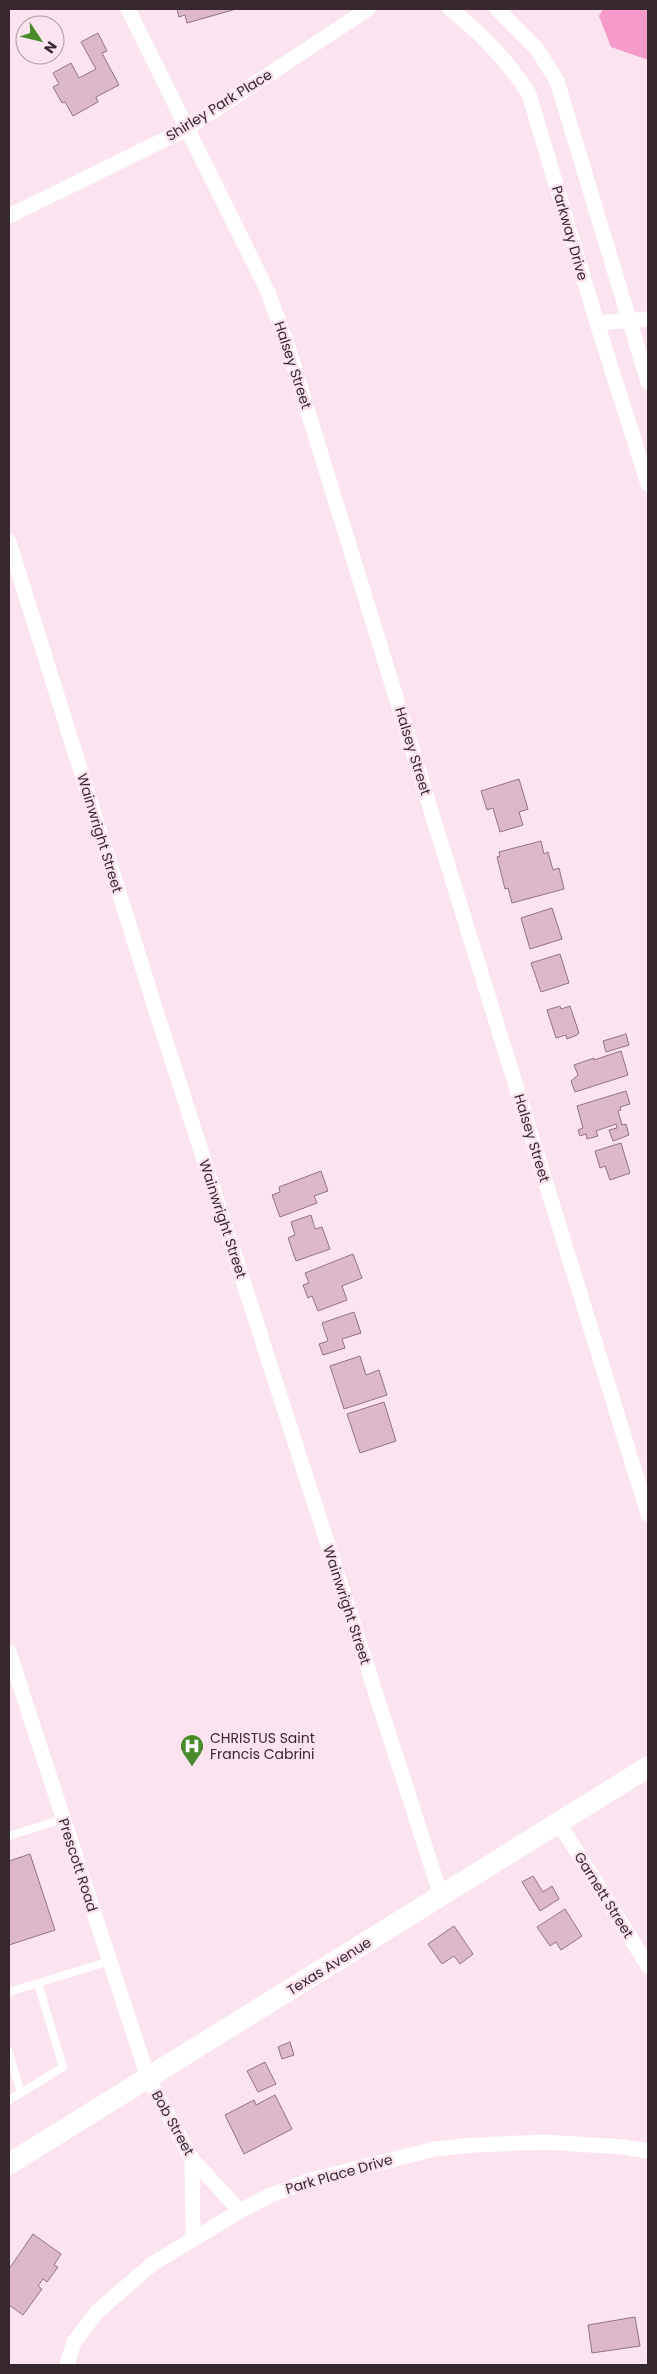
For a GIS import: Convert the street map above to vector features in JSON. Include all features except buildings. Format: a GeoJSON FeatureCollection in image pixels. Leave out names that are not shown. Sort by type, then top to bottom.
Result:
{"type":"FeatureCollection","features":[{"type":"Feature","properties":{"kind":"street","name":"Halsey Street"},"geometry":{"type":"LineString","coordinates":[[128,9],[268,292],[287,344],[648,1514]]}},
{"type":"Feature","properties":{"kind":"street","name":"Shirley Park Place"},"geometry":{"type":"LineString","coordinates":[[9,216],[186,129],[368,9]]}},
{"type":"Feature","properties":{"kind":"street","name":"Parkway Drive"},"geometry":{"type":"LineString","coordinates":[[450,9],[506,62],[529,94],[597,324],[648,484]]}},
{"type":"Feature","properties":{"kind":"street"},"geometry":{"type":"LineString","coordinates":[[498,9],[538,49],[558,81],[628,321],[648,382]]}},
{"type":"Feature","properties":{"kind":"street"},"geometry":{"type":"LineString","coordinates":[[597,324],[648,319]]}},
{"type":"Feature","properties":{"kind":"street","name":"Wainwright Street"},"geometry":{"type":"LineString","coordinates":[[9,542],[158,1017],[441,1896]]}},
{"type":"Feature","properties":{"kind":"street","name":"Prescott Road"},"geometry":{"type":"LineString","coordinates":[[9,1652],[148,2078]]}},
{"type":"Feature","properties":{"kind":"street","name":"Texas Avenue"},"geometry":{"type":"LineString","coordinates":[[9,2164],[648,1767]]}},
{"type":"Feature","properties":{"kind":"street","name":"Garnett Street"},"geometry":{"type":"LineString","coordinates":[[559,1823],[648,1966]]}},
{"type":"Feature","properties":{"kind":"street","name":"Bob Street"},"geometry":{"type":"LineString","coordinates":[[148,2078],[192,2160],[240,2211]]}},
{"type":"Feature","properties":{"kind":"street","name":"Park Place Drive"},"geometry":{"type":"LineString","coordinates":[[67,2365],[74,2342],[97,2312],[152,2264],[240,2211],[271,2195],[311,2180],[435,2149],[544,2142],[622,2147],[648,2152]]}},
{"type":"Feature","properties":{"kind":"street"},"geometry":{"type":"LineString","coordinates":[[192,2160],[193,2239]]}},
{"type":"Feature","properties":{"kind":"lane"},"geometry":{"type":"LineString","coordinates":[[9,1836],[63,1819]]}},
{"type":"Feature","properties":{"kind":"lane"},"geometry":{"type":"LineString","coordinates":[[9,1992],[110,1961]]}},
{"type":"Feature","properties":{"kind":"lane"},"geometry":{"type":"LineString","coordinates":[[9,2100],[63,2066],[38,1983]]}},
{"type":"Feature","properties":{"kind":"lane"},"geometry":{"type":"LineString","coordinates":[[9,2052],[21,2093]]}},
{"type":"Feature","properties":{"kind":"shaded area"},"geometry":{"type":"Polygon","coordinates":[[[603,9],[648,9],[648,60],[611,47],[599,16],[603,9]]]}},
{"type":"Feature","properties":{"kind":"place","name":"CHRISTUS Saint Francis Cabrini"},"geometry":{"type":"Point","coordinates":[192,1767]}}]}
